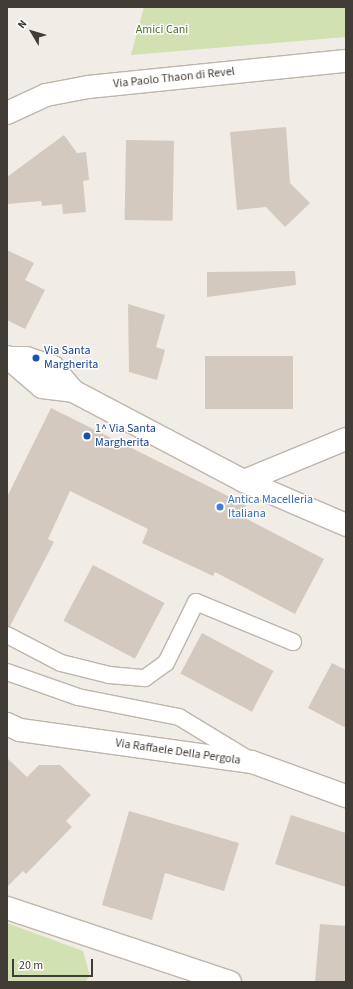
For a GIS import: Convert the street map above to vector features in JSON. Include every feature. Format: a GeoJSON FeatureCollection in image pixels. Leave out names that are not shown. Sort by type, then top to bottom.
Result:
{"type":"FeatureCollection","features":[{"type":"Feature","properties":{"kind":"street","name":"Via Paolo Thaon di Revel"},"geometry":{"type":"LineString","coordinates":[[7,113],[46,95],[88,87],[346,61]]}},
{"type":"Feature","properties":{"kind":"street"},"geometry":{"type":"LineString","coordinates":[[9,357],[26,358],[53,368],[74,391],[244,481],[346,525]]}},
{"type":"Feature","properties":{"kind":"street"},"geometry":{"type":"LineString","coordinates":[[244,481],[346,439]]}},
{"type":"Feature","properties":{"kind":"street","name":"Via Raffaele Della Pergola"},"geometry":{"type":"LineString","coordinates":[[7,724],[20,730],[252,762],[346,796]]}},
{"type":"Feature","properties":{"kind":"street"},"geometry":{"type":"LineString","coordinates":[[7,908],[230,982]]}},
{"type":"Feature","properties":{"kind":"lane"},"geometry":{"type":"LineString","coordinates":[[7,635],[60,663],[109,675],[145,678],[166,663],[196,602],[293,642]]}},
{"type":"Feature","properties":{"kind":"lane"},"geometry":{"type":"LineString","coordinates":[[7,672],[78,697],[180,717],[252,762]]}},
{"type":"Feature","properties":{"kind":"green space","name":"Amici Cani"},"geometry":{"type":"Polygon","coordinates":[[[144,7],[346,7],[346,37],[131,55],[144,7]]]}},
{"type":"Feature","properties":{"kind":"green space"},"geometry":{"type":"Polygon","coordinates":[[[7,923],[83,951],[90,976],[85,982],[7,982],[7,923]]]}},
{"type":"Feature","properties":{"kind":"building"},"geometry":{"type":"Polygon","coordinates":[[[286,127],[290,183],[310,203],[285,227],[266,207],[237,210],[230,132],[286,127]]]}},
{"type":"Feature","properties":{"kind":"building"},"geometry":{"type":"Polygon","coordinates":[[[64,135],[77,153],[86,152],[89,180],[83,181],[86,212],[63,214],[62,204],[42,206],[41,201],[8,204],[7,177],[64,135]]]}},
{"type":"Feature","properties":{"kind":"building"},"geometry":{"type":"Polygon","coordinates":[[[126,140],[174,141],[173,221],[125,220],[126,140]]]}},
{"type":"Feature","properties":{"kind":"building"},"geometry":{"type":"Polygon","coordinates":[[[7,250],[34,263],[25,280],[45,290],[25,329],[7,320],[7,250]]]}},
{"type":"Feature","properties":{"kind":"building"},"geometry":{"type":"Polygon","coordinates":[[[295,271],[296,285],[207,297],[207,272],[295,271]]]}},
{"type":"Feature","properties":{"kind":"building"},"geometry":{"type":"Polygon","coordinates":[[[128,304],[165,315],[156,347],[165,350],[157,380],[129,372],[128,304]]]}},
{"type":"Feature","properties":{"kind":"building"},"geometry":{"type":"Polygon","coordinates":[[[205,356],[293,356],[293,409],[205,409],[205,356]]]}},
{"type":"Feature","properties":{"kind":"building"},"geometry":{"type":"Polygon","coordinates":[[[51,408],[246,505],[241,516],[324,559],[295,614],[215,572],[213,576],[142,543],[148,529],[70,491],[48,539],[54,542],[10,626],[7,626],[7,497],[51,408]]]}},
{"type":"Feature","properties":{"kind":"building"},"geometry":{"type":"Polygon","coordinates":[[[93,565],[165,603],[135,659],[63,621],[93,565]]]}},
{"type":"Feature","properties":{"kind":"building"},"geometry":{"type":"Polygon","coordinates":[[[202,633],[274,671],[252,712],[180,674],[202,633]]]}},
{"type":"Feature","properties":{"kind":"building"},"geometry":{"type":"Polygon","coordinates":[[[332,663],[346,670],[346,728],[308,708],[332,663]]]}},
{"type":"Feature","properties":{"kind":"building"},"geometry":{"type":"Polygon","coordinates":[[[7,758],[27,777],[39,765],[60,765],[91,795],[66,821],[72,827],[26,874],[23,871],[7,887],[7,758]]]}},
{"type":"Feature","properties":{"kind":"building"},"geometry":{"type":"Polygon","coordinates":[[[129,811],[239,843],[224,891],[165,873],[152,920],[102,905],[129,811]]]}},
{"type":"Feature","properties":{"kind":"building"},"geometry":{"type":"Polygon","coordinates":[[[291,815],[346,833],[346,887],[275,864],[291,815]]]}},
{"type":"Feature","properties":{"kind":"building"},"geometry":{"type":"Polygon","coordinates":[[[320,924],[346,926],[346,982],[315,982],[320,924]]]}},
{"type":"Feature","properties":{"kind":"place","name":"Via Santa Margherita"},"geometry":{"type":"Point","coordinates":[36,358]}},
{"type":"Feature","properties":{"kind":"place","name":"1^ Via Santa Margherita"},"geometry":{"type":"Point","coordinates":[87,436]}},
{"type":"Feature","properties":{"kind":"place","name":"Antica Macelleria Italiana"},"geometry":{"type":"Point","coordinates":[220,507]}}]}
